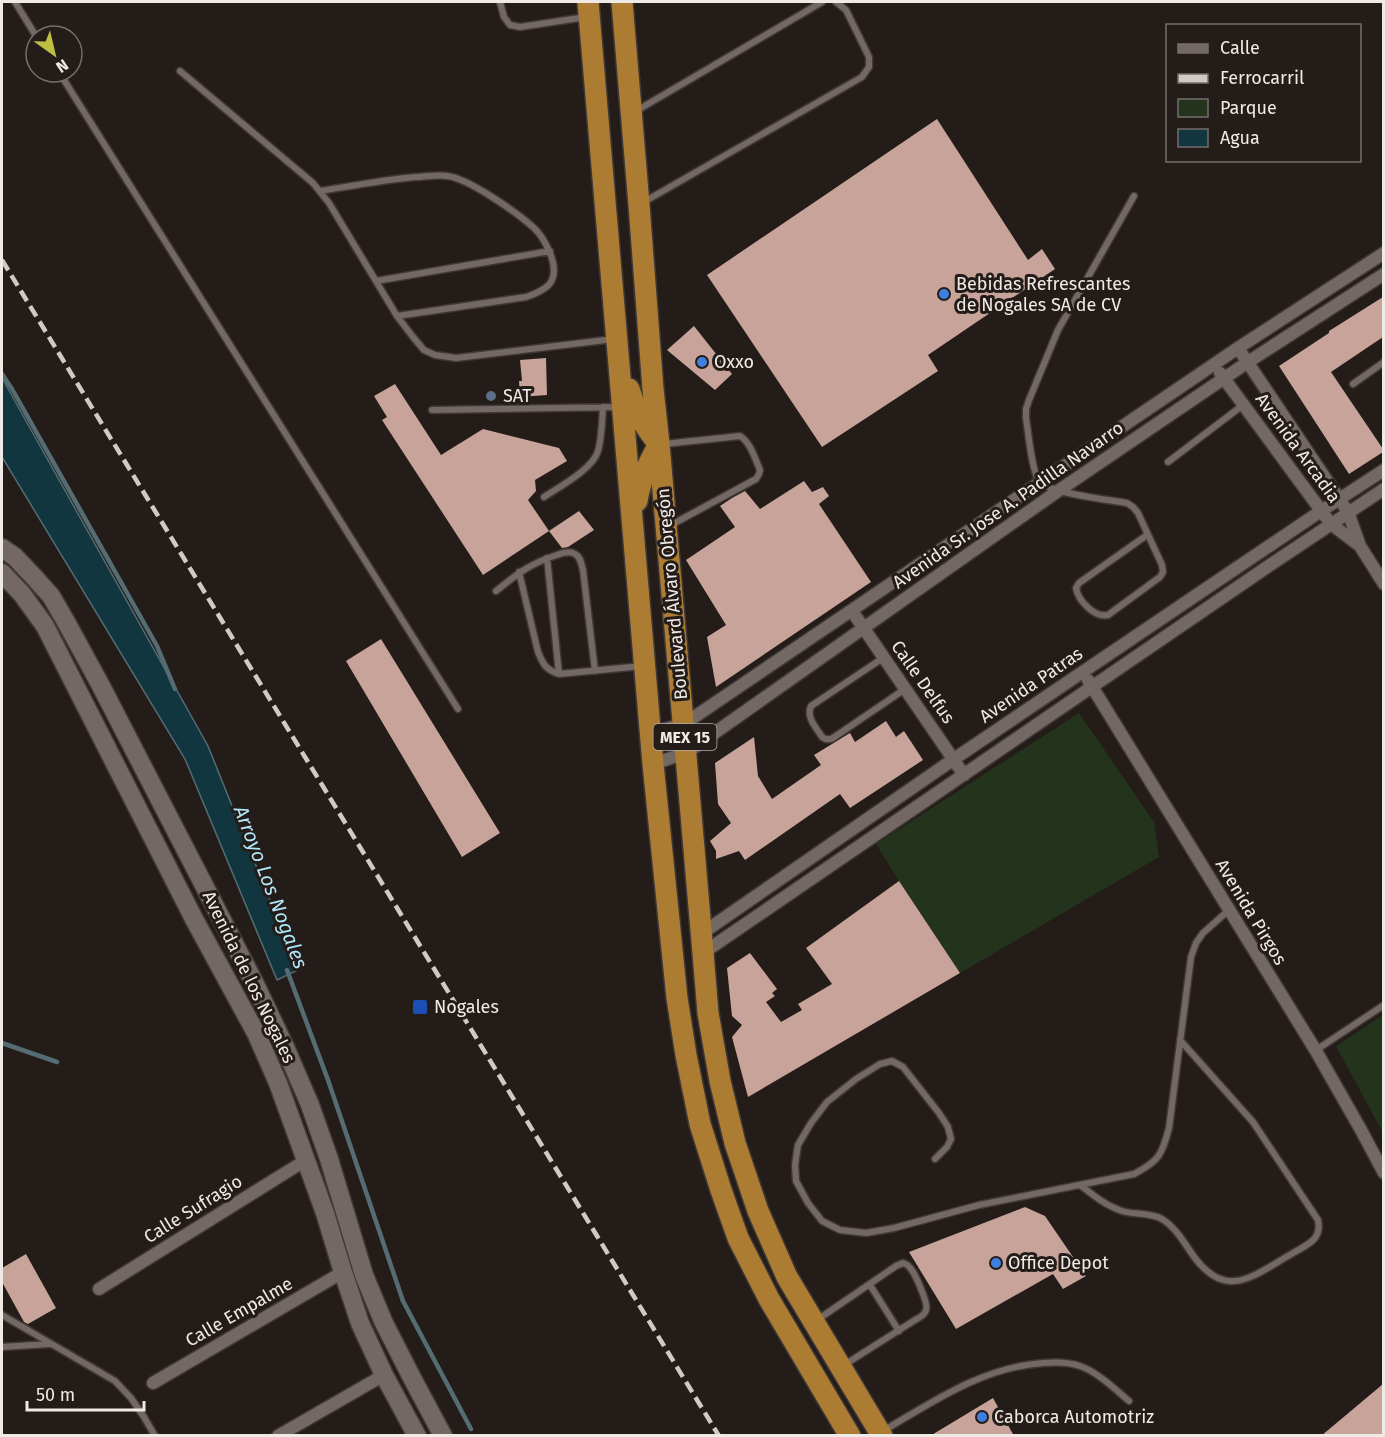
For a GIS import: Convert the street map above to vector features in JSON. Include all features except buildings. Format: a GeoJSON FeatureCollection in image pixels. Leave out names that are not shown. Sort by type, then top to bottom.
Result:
{"type":"FeatureCollection","features":[{"type":"Feature","properties":{"kind":"highway","name":"Boulevard Álvaro Obregón"},"geometry":{"type":"LineString","coordinates":[[622,2],[653,389],[708,1012],[720,1081],[735,1143],[758,1210],[787,1277],[881,1434]]}},
{"type":"Feature","properties":{"kind":"highway","name":"Boulevard Álvaro Obregón"},"geometry":{"type":"LineString","coordinates":[[589,9],[618,348],[613,407],[633,524],[653,764],[677,998],[700,1124],[720,1190],[738,1238],[769,1299],[850,1436]]}},
{"type":"Feature","properties":{"kind":"highway"},"geometry":{"type":"LineString","coordinates":[[618,348],[633,404],[641,420],[659,444],[644,473],[638,491],[633,524]]}},
{"type":"Feature","properties":{"kind":"main road","name":"Avenida de los Nogales"},"geometry":{"type":"LineString","coordinates":[[2,548],[15,558],[51,596],[65,620],[255,984],[310,1105],[364,1275],[375,1302],[443,1436]]}},
{"type":"Feature","properties":{"kind":"main road","name":"Avenida de los Nogales"},"geometry":{"type":"LineString","coordinates":[[2,573],[22,594],[45,626],[194,919],[256,1033],[278,1083],[306,1160],[360,1323],[384,1375],[417,1436]]}},
{"type":"Feature","properties":{"kind":"street","name":"Avenida Sr. Jose A. Padilla Navarro"},"geometry":{"type":"LineString","coordinates":[[651,733],[684,724],[1214,364],[1383,253]]}},
{"type":"Feature","properties":{"kind":"street","name":"Avenida Sr. Jose A. Padilla Navarro"},"geometry":{"type":"LineString","coordinates":[[653,764],[686,753],[1058,491],[1383,274]]}},
{"type":"Feature","properties":{"kind":"street","name":"Avenida Arcadia"},"geometry":{"type":"LineString","coordinates":[[1238,348],[1348,512],[1360,546],[1383,584]]}},
{"type":"Feature","properties":{"kind":"street","name":"Avenida Arcadia"},"geometry":{"type":"LineString","coordinates":[[1214,364],[1330,524],[1360,546]]}},
{"type":"Feature","properties":{"kind":"street","name":"Avenida Patras"},"geometry":{"type":"LineString","coordinates":[[702,943],[954,759],[1383,470]]}},
{"type":"Feature","properties":{"kind":"street","name":"Avenida Patras"},"geometry":{"type":"LineString","coordinates":[[702,943],[964,775],[1383,489]]}},
{"type":"Feature","properties":{"kind":"street","name":"Calle Delfus"},"geometry":{"type":"LineString","coordinates":[[852,611],[964,775]]}},
{"type":"Feature","properties":{"kind":"street","name":"Avenida Pirgos"},"geometry":{"type":"LineString","coordinates":[[1083,672],[1316,1051],[1383,1173]]}},
{"type":"Feature","properties":{"kind":"street","name":"Calle Sufragio"},"geometry":{"type":"LineString","coordinates":[[99,1289],[306,1160]]}},
{"type":"Feature","properties":{"kind":"street","name":"Calle Empalme"},"geometry":{"type":"LineString","coordinates":[[153,1383],[343,1272]]}},
{"type":"Feature","properties":{"kind":"street"},"geometry":{"type":"LineString","coordinates":[[278,1436],[384,1375]]}},
{"type":"Feature","properties":{"kind":"lane"},"geometry":{"type":"LineString","coordinates":[[15,2],[29,24]]}},
{"type":"Feature","properties":{"kind":"lane"},"geometry":{"type":"LineString","coordinates":[[500,2],[504,17],[510,26],[520,27],[589,9]]}},
{"type":"Feature","properties":{"kind":"lane"},"geometry":{"type":"LineString","coordinates":[[631,114],[822,2]]}},
{"type":"Feature","properties":{"kind":"lane"},"geometry":{"type":"LineString","coordinates":[[639,205],[862,77],[869,67],[869,57],[846,10],[836,2]]}},
{"type":"Feature","properties":{"kind":"lane"},"geometry":{"type":"LineString","coordinates":[[180,71],[320,191],[398,316],[424,350],[435,355],[456,358],[618,348]]}},
{"type":"Feature","properties":{"kind":"lane"},"geometry":{"type":"LineString","coordinates":[[66,84],[458,709]]}},
{"type":"Feature","properties":{"kind":"lane"},"geometry":{"type":"LineString","coordinates":[[320,191],[388,180],[447,176],[465,181],[511,210],[534,228],[550,251],[554,270],[552,280],[547,287],[535,294],[398,316]]}},
{"type":"Feature","properties":{"kind":"lane"},"geometry":{"type":"LineString","coordinates":[[1134,196],[1058,330],[1029,400],[1026,418],[1036,474],[1040,483],[1058,491],[1127,503],[1138,513],[1162,564],[1163,572],[1160,577],[1108,615],[1096,614],[1079,597],[1076,588],[1079,583],[1148,535]]}},
{"type":"Feature","properties":{"kind":"lane"},"geometry":{"type":"LineString","coordinates":[[376,281],[550,251]]}},
{"type":"Feature","properties":{"kind":"lane"},"geometry":{"type":"LineString","coordinates":[[1353,384],[1383,363]]}},
{"type":"Feature","properties":{"kind":"lane"},"geometry":{"type":"LineString","coordinates":[[1168,462],[1243,404]]}},
{"type":"Feature","properties":{"kind":"lane"},"geometry":{"type":"LineString","coordinates":[[432,410],[613,407],[595,459],[544,497]]}},
{"type":"Feature","properties":{"kind":"lane"},"geometry":{"type":"LineString","coordinates":[[659,444],[740,436],[745,438],[760,470],[756,479],[666,528]]}},
{"type":"Feature","properties":{"kind":"lane"},"geometry":{"type":"LineString","coordinates":[[496,591],[531,565],[563,553],[572,552],[577,555],[581,560],[595,671]]}},
{"type":"Feature","properties":{"kind":"lane"},"geometry":{"type":"LineString","coordinates":[[548,558],[559,674]]}},
{"type":"Feature","properties":{"kind":"lane"},"geometry":{"type":"LineString","coordinates":[[519,572],[538,652],[550,672],[559,674],[645,666]]}},
{"type":"Feature","properties":{"kind":"lane"},"geometry":{"type":"LineString","coordinates":[[884,658],[811,706],[809,717],[822,737],[824,739],[833,738],[905,689]]}},
{"type":"Feature","properties":{"kind":"lane"},"geometry":{"type":"LineString","coordinates":[[935,1160],[951,1139],[948,1127],[903,1067],[892,1062],[880,1064],[827,1102],[798,1145],[795,1166],[796,1182],[822,1221],[840,1230],[866,1233],[894,1228],[979,1205],[1134,1174],[1150,1165],[1164,1149],[1169,1128],[1191,957],[1203,933],[1230,909]]}},
{"type":"Feature","properties":{"kind":"lane"},"geometry":{"type":"LineString","coordinates":[[1316,1051],[1383,1005]]}},
{"type":"Feature","properties":{"kind":"lane"},"geometry":{"type":"LineString","coordinates":[[1080,1185],[1098,1199],[1124,1212],[1147,1214],[1162,1219],[1176,1231],[1207,1271],[1216,1279],[1224,1281],[1242,1281],[1314,1240],[1320,1228],[1318,1220],[1253,1122],[1180,1040]]}},
{"type":"Feature","properties":{"kind":"lane"},"geometry":{"type":"LineString","coordinates":[[814,1322],[896,1266],[903,1263],[912,1270],[927,1304],[922,1316],[841,1367]]}},
{"type":"Feature","properties":{"kind":"lane"},"geometry":{"type":"LineString","coordinates":[[870,1285],[899,1331]]}},
{"type":"Feature","properties":{"kind":"lane"},"geometry":{"type":"LineString","coordinates":[[2,1316],[115,1381],[132,1398],[154,1436]]}},
{"type":"Feature","properties":{"kind":"lane"},"geometry":{"type":"LineString","coordinates":[[2,1347],[50,1344]]}},
{"type":"Feature","properties":{"kind":"lane"},"geometry":{"type":"LineString","coordinates":[[881,1434],[957,1387],[1023,1364],[1055,1362],[1080,1366],[1100,1378],[1129,1401]]}},
{"type":"Feature","properties":{"kind":"green space"},"geometry":{"type":"Polygon","coordinates":[[[1079,713],[1154,822],[1159,857],[960,973],[876,844],[1079,713]]]}},
{"type":"Feature","properties":{"kind":"green space"},"geometry":{"type":"Polygon","coordinates":[[[1383,1015],[1383,1133],[1336,1046],[1383,1015]]]}},
{"type":"Feature","properties":{"kind":"water","name":"Arroyo Los Nogales"},"geometry":{"type":"Polygon","coordinates":[[[2,378],[208,746],[298,970],[277,980],[185,759],[2,457],[2,378]]]}},
{"type":"Feature","properties":{"kind":"waterway","name":"Arroyo Los Nogales"},"geometry":{"type":"LineString","coordinates":[[2,374],[157,646],[175,689]]}},
{"type":"Feature","properties":{"kind":"waterway","name":"Arroyo Los Nogales"},"geometry":{"type":"LineString","coordinates":[[287,970],[328,1080],[403,1301],[471,1429]]}},
{"type":"Feature","properties":{"kind":"waterway"},"geometry":{"type":"LineString","coordinates":[[2,1043],[57,1062]]}},
{"type":"Feature","properties":{"kind":"railway"},"geometry":{"type":"LineString","coordinates":[[2,260],[719,1436]]}},
{"type":"Feature","properties":{"kind":"place","name":"Bebidas Refrescantes de Nogales SA de CV"},"geometry":{"type":"Point","coordinates":[944,294]}},
{"type":"Feature","properties":{"kind":"place","name":"Oxxo"},"geometry":{"type":"Point","coordinates":[702,362]}},
{"type":"Feature","properties":{"kind":"place","name":"SAT"},"geometry":{"type":"Point","coordinates":[491,396]}},
{"type":"Feature","properties":{"kind":"place","name":"Nogales"},"geometry":{"type":"Point","coordinates":[420,1007]}},
{"type":"Feature","properties":{"kind":"place","name":"Office Depot"},"geometry":{"type":"Point","coordinates":[996,1263]}},
{"type":"Feature","properties":{"kind":"place","name":"Caborca Automotriz"},"geometry":{"type":"Point","coordinates":[982,1417]}}]}
